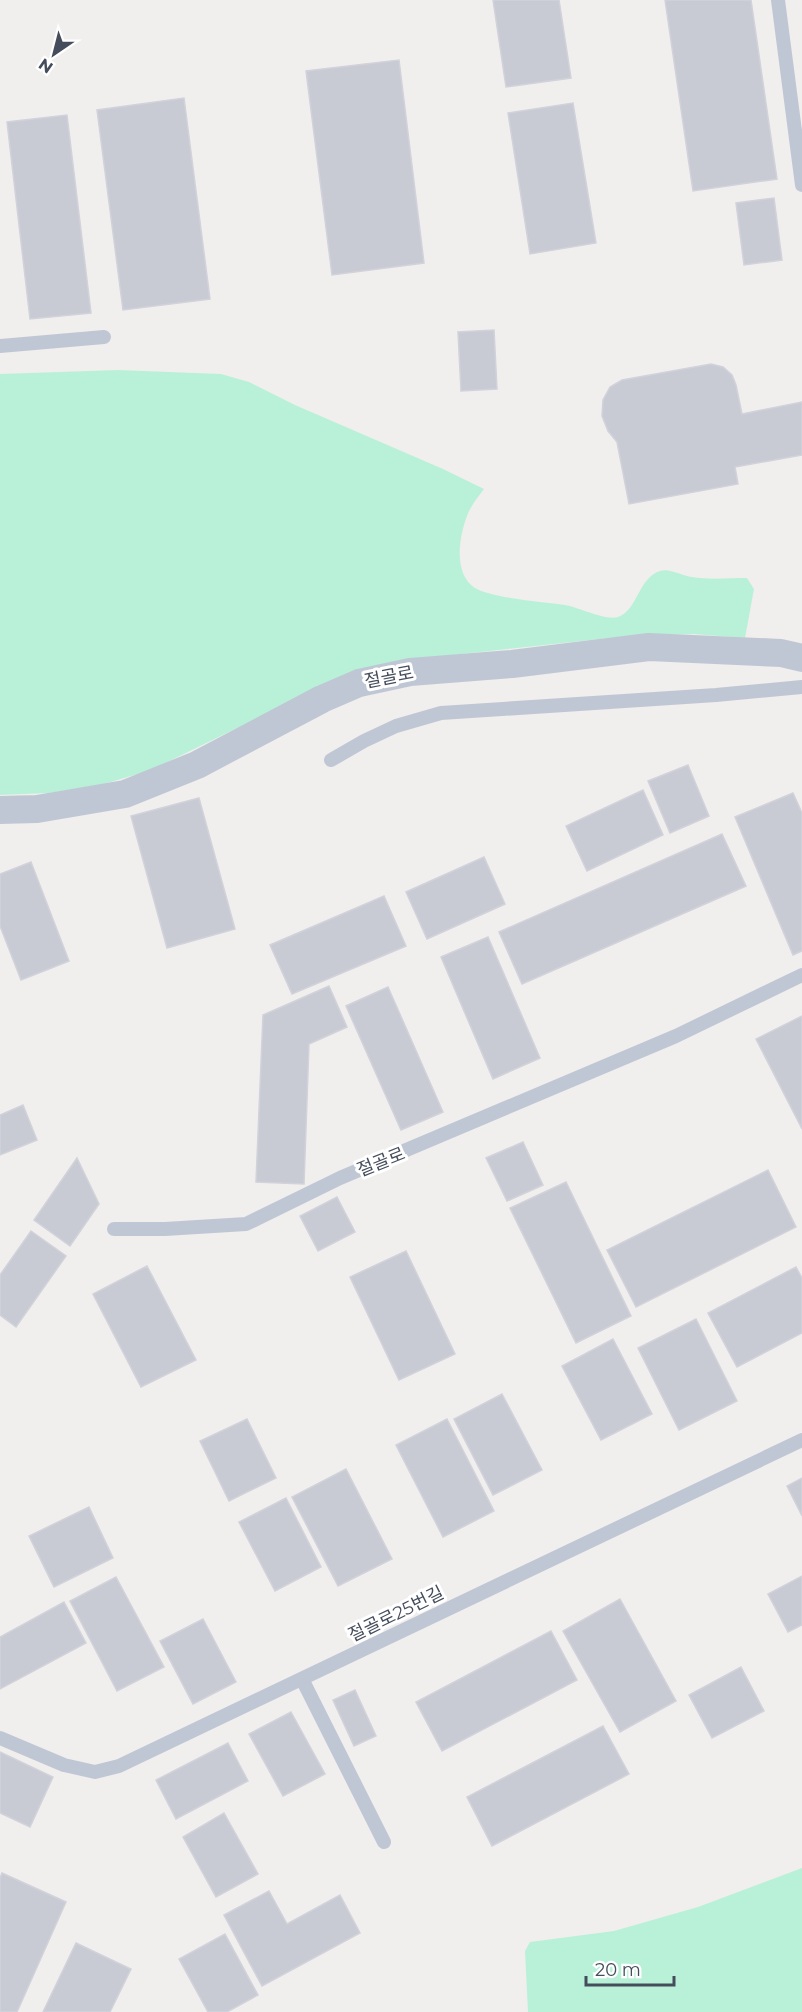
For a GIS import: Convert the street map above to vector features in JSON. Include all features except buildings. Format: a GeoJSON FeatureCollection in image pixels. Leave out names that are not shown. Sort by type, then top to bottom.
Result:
{"type":"FeatureCollection","features":[{"type":"Feature","properties":{"kind":"street","name":"절골로"},"geometry":{"type":"LineString","coordinates":[[0,810],[37,810],[125,794],[197,765],[322,699],[358,683],[410,672],[512,664],[649,647],[781,653],[802,658]]}},
{"type":"Feature","properties":{"kind":"lane"},"geometry":{"type":"LineString","coordinates":[[778,0],[802,184]]}},
{"type":"Feature","properties":{"kind":"lane"},"geometry":{"type":"LineString","coordinates":[[0,346],[104,337]]}},
{"type":"Feature","properties":{"kind":"lane"},"geometry":{"type":"LineString","coordinates":[[331,760],[396,726],[441,713],[716,695],[802,687]]}},
{"type":"Feature","properties":{"kind":"lane","name":"절골로"},"geometry":{"type":"LineString","coordinates":[[114,1229],[165,1229],[246,1224],[340,1178],[676,1036],[802,975]]}},
{"type":"Feature","properties":{"kind":"lane","name":"절골로25번길"},"geometry":{"type":"LineString","coordinates":[[0,1738],[64,1765],[95,1772],[119,1766],[802,1440]]}},
{"type":"Feature","properties":{"kind":"lane"},"geometry":{"type":"LineString","coordinates":[[302,1679],[384,1842]]}},
{"type":"Feature","properties":{"kind":"green space"},"geometry":{"type":"Polygon","coordinates":[[[118,370],[221,374],[249,382],[295,405],[484,489],[467,516],[460,544],[463,574],[475,588],[505,597],[565,605],[613,618],[624,614],[630,608],[647,580],[660,571],[699,578],[747,578],[754,589],[745,638],[693,634],[627,636],[426,658],[235,729],[151,770],[104,784],[49,793],[0,795],[0,374],[118,370]]]}},
{"type":"Feature","properties":{"kind":"green space"},"geometry":{"type":"Polygon","coordinates":[[[802,1868],[802,2012],[528,2012],[525,1951],[530,1942],[614,1931],[698,1907],[802,1868]]]}}]}
